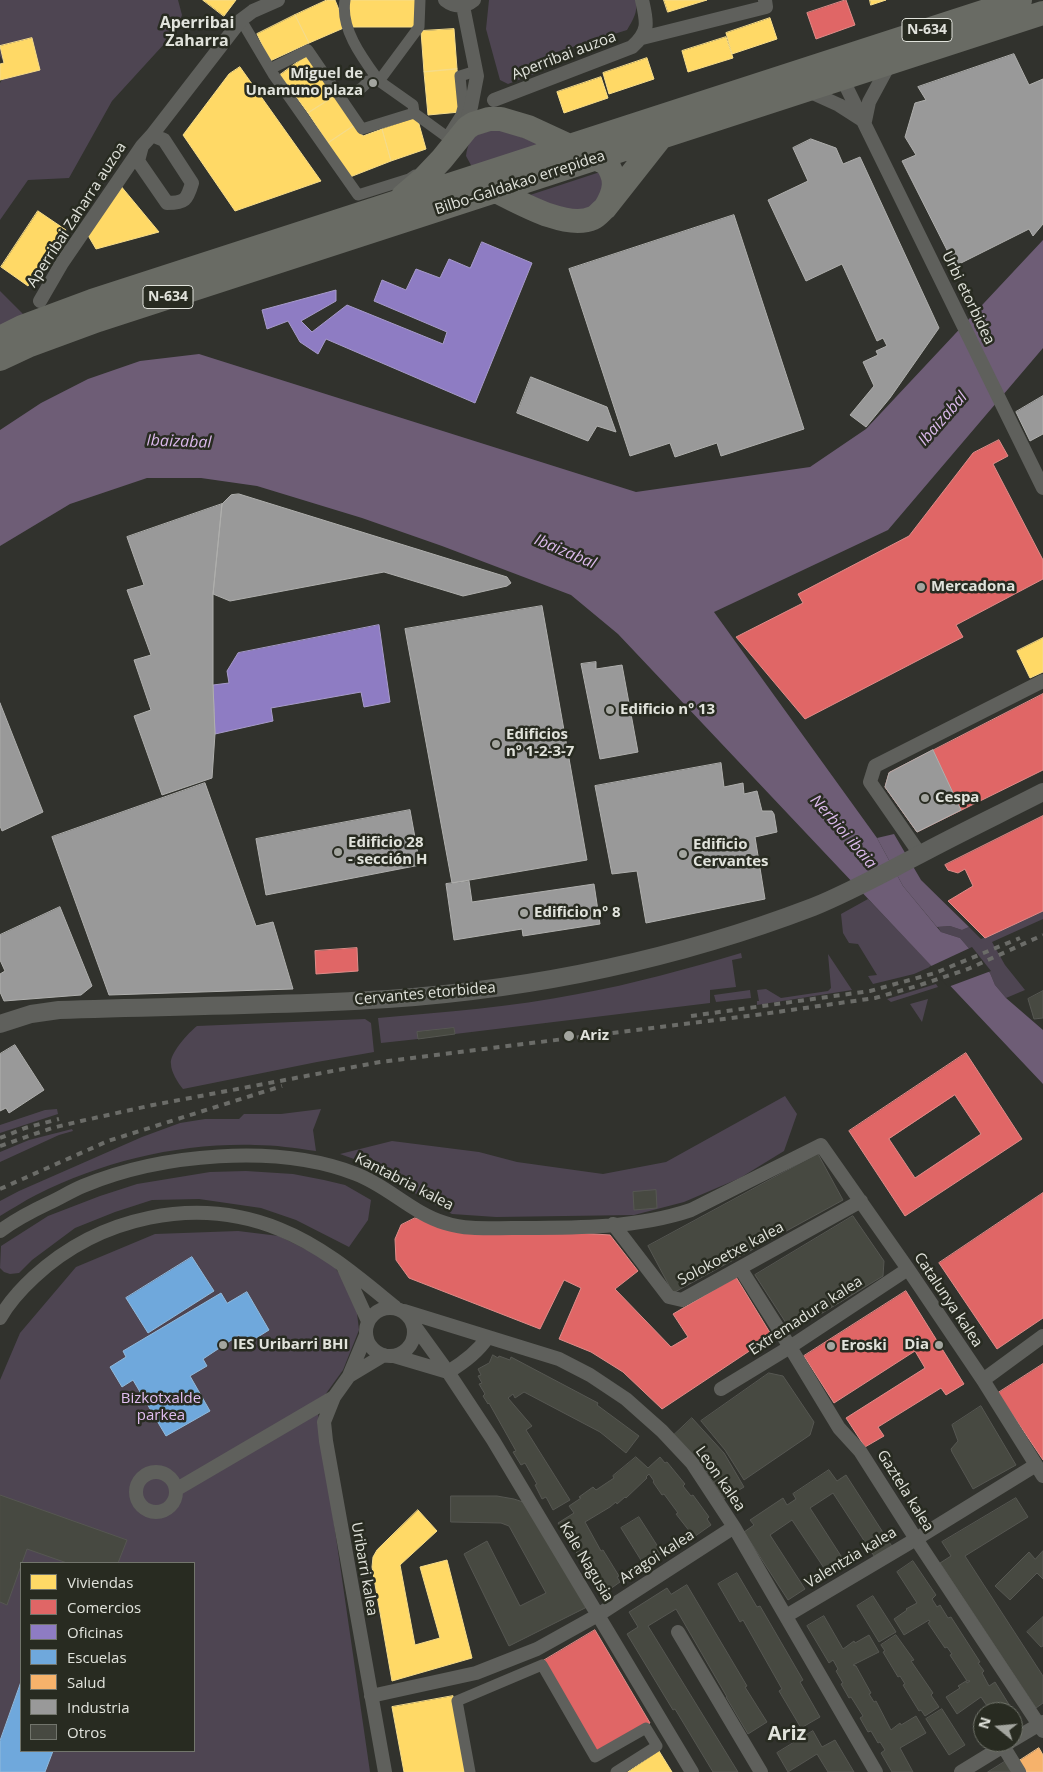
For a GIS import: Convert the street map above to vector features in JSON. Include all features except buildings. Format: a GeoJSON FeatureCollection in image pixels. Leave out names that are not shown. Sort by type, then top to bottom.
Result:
{"type":"FeatureCollection","features":[{"type":"Feature","properties":{"kind":"highway","name":"Bilbo-Galdakao errepidea"},"geometry":{"type":"LineString","coordinates":[[0,338],[38,321],[92,301],[569,146],[838,69],[1020,0]]}},
{"type":"Feature","properties":{"kind":"highway","name":"Bilbo-Galdakao errepidea"},"geometry":{"type":"LineString","coordinates":[[0,360],[30,345],[98,320],[805,90],[838,69],[890,62],[1043,13]]}},
{"type":"Feature","properties":{"kind":"highway"},"geometry":{"type":"LineString","coordinates":[[394,203],[424,178],[456,136],[473,124],[484,120],[501,119],[528,127],[606,164],[611,170],[615,182],[614,192],[605,208]]}},
{"type":"Feature","properties":{"kind":"highway"},"geometry":{"type":"LineString","coordinates":[[456,136],[455,157],[457,164],[466,176],[546,214],[569,220],[586,220],[594,217],[605,208],[661,137]]}},
{"type":"Feature","properties":{"kind":"street"},"geometry":{"type":"LineString","coordinates":[[278,0],[254,10],[238,24],[358,195],[409,179],[426,166],[456,136],[471,107],[476,74],[468,3],[454,5],[445,0]]}},
{"type":"Feature","properties":{"kind":"street"},"geometry":{"type":"LineString","coordinates":[[345,0],[344,5],[350,34],[366,62],[379,81],[413,105],[414,113]]}},
{"type":"Feature","properties":{"kind":"street"},"geometry":{"type":"LineString","coordinates":[[379,81],[419,27],[420,0]]}},
{"type":"Feature","properties":{"kind":"street"},"geometry":{"type":"LineString","coordinates":[[642,0],[648,23],[642,38]]}},
{"type":"Feature","properties":{"kind":"street","name":"Aperribai auzoa"},"geometry":{"type":"LineString","coordinates":[[494,100],[632,47],[642,38],[766,7],[765,0]]}},
{"type":"Feature","properties":{"kind":"street","name":"Aperribai Zaharra auzoa"},"geometry":{"type":"LineString","coordinates":[[40,301],[62,263],[142,146],[152,136],[238,24]]}},
{"type":"Feature","properties":{"kind":"street"},"geometry":{"type":"LineString","coordinates":[[270,69],[308,50],[362,129],[414,113],[456,136]]}},
{"type":"Feature","properties":{"kind":"street"},"geometry":{"type":"LineString","coordinates":[[805,90],[839,105],[865,121],[868,102],[890,62]]}},
{"type":"Feature","properties":{"kind":"street","name":"Urbi etorbidea"},"geometry":{"type":"LineString","coordinates":[[838,69],[1043,488]]}},
{"type":"Feature","properties":{"kind":"street"},"geometry":{"type":"LineString","coordinates":[[476,74],[509,121]]}},
{"type":"Feature","properties":{"kind":"street"},"geometry":{"type":"LineString","coordinates":[[336,90],[355,92],[362,90],[368,81],[379,81]]}},
{"type":"Feature","properties":{"kind":"street","name":"Aperribai Zaharra auzoa"},"geometry":{"type":"LineString","coordinates":[[142,146],[138,161],[167,204],[180,203],[188,197],[192,183],[164,140],[152,136]]}},
{"type":"Feature","properties":{"kind":"street"},"geometry":{"type":"LineString","coordinates":[[916,856],[870,782],[875,766],[1043,681]]}},
{"type":"Feature","properties":{"kind":"street","name":"Cervantes etorbidea"},"geometry":{"type":"LineString","coordinates":[[0,1024],[31,1014],[59,1010],[266,1005],[389,999],[524,984],[610,968],[744,931],[840,896],[1043,792]]}},
{"type":"Feature","properties":{"kind":"street","name":"Catalunya kalea"},"geometry":{"type":"LineString","coordinates":[[821,1144],[983,1380],[1039,1470]]}},
{"type":"Feature","properties":{"kind":"street","name":"Kantabria kalea"},"geometry":{"type":"LineString","coordinates":[[0,1231],[83,1186],[112,1176],[138,1168],[169,1162],[227,1156],[290,1159],[340,1168],[370,1180],[414,1209],[444,1223],[465,1228],[577,1228],[671,1217],[691,1210],[821,1144]]}},
{"type":"Feature","properties":{"kind":"street","name":"Solokoetxe kalea"},"geometry":{"type":"LineString","coordinates":[[613,1224],[669,1297],[682,1300],[861,1201]]}},
{"type":"Feature","properties":{"kind":"street"},"geometry":{"type":"LineString","coordinates":[[2,1308],[46,1266],[65,1252],[110,1228],[134,1220],[190,1213],[233,1216],[279,1229],[306,1242],[341,1263],[400,1309]]}},
{"type":"Feature","properties":{"kind":"street"},"geometry":{"type":"LineString","coordinates":[[341,1263],[368,1321]]}},
{"type":"Feature","properties":{"kind":"street","name":"Gaztela kalea"},"geometry":{"type":"LineString","coordinates":[[740,1268],[839,1428],[860,1451],[916,1539],[1042,1726]]}},
{"type":"Feature","properties":{"kind":"street","name":"Extremadura kalea"},"geometry":{"type":"LineString","coordinates":[[721,1389],[790,1347],[908,1269]]}},
{"type":"Feature","properties":{"kind":"street"},"geometry":{"type":"LineString","coordinates":[[400,1309],[379,1310],[372,1314],[368,1321],[366,1335],[372,1348],[389,1356],[448,1372],[466,1361],[487,1338]]}},
{"type":"Feature","properties":{"kind":"street","name":"Kale Nagusia"},"geometry":{"type":"LineString","coordinates":[[400,1309],[410,1318],[493,1440],[692,1772]]}},
{"type":"Feature","properties":{"kind":"street","name":"Leon kalea"},"geometry":{"type":"LineString","coordinates":[[400,1309],[487,1338],[559,1359],[590,1375],[626,1399],[662,1431],[692,1463],[734,1527],[876,1772]]}},
{"type":"Feature","properties":{"kind":"street"},"geometry":{"type":"LineString","coordinates":[[389,1356],[401,1354],[408,1348],[412,1342],[414,1325]]}},
{"type":"Feature","properties":{"kind":"street","name":"Uribarri kalea"},"geometry":{"type":"LineString","coordinates":[[366,1335],[349,1376],[334,1398],[324,1422],[385,1772]]}},
{"type":"Feature","properties":{"kind":"street"},"geometry":{"type":"LineString","coordinates":[[983,1380],[1043,1336]]}},
{"type":"Feature","properties":{"kind":"street","name":"Uribarri kalea"},"geometry":{"type":"LineString","coordinates":[[349,1376],[389,1356]]}},
{"type":"Feature","properties":{"kind":"street"},"geometry":{"type":"LineString","coordinates":[[177,1489],[334,1398]]}},
{"type":"Feature","properties":{"kind":"street","name":"Valentzia kalea"},"geometry":{"type":"LineString","coordinates":[[786,1616],[916,1539],[1039,1470]]}},
{"type":"Feature","properties":{"kind":"street","name":"Aragoi kalea"},"geometry":{"type":"LineString","coordinates":[[371,1696],[476,1673],[537,1648],[598,1615],[734,1527]]}},
{"type":"Feature","properties":{"kind":"street"},"geometry":{"type":"LineString","coordinates":[[678,1632],[761,1772]]}},
{"type":"Feature","properties":{"kind":"street"},"geometry":{"type":"LineString","coordinates":[[470,1772],[457,1701],[542,1665],[595,1757],[646,1728],[658,1746],[616,1772]]}},
{"type":"Feature","properties":{"kind":"street"},"geometry":{"type":"LineString","coordinates":[[1023,1736],[1042,1726]]}},
{"type":"Feature","properties":{"kind":"street"},"geometry":{"type":"LineString","coordinates":[[961,1772],[993,1752]]}},
{"type":"Feature","properties":{"kind":"street"},"geometry":{"type":"LineString","coordinates":[[1011,1752],[1019,1772]]}},
{"type":"Feature","properties":{"kind":"green space"},"geometry":{"type":"Polygon","coordinates":[[[0,0],[178,0],[182,15],[176,31],[112,101],[69,178],[28,180],[0,220],[0,83],[5,70],[0,56],[0,0]]]}},
{"type":"Feature","properties":{"kind":"green space"},"geometry":{"type":"Polygon","coordinates":[[[489,0],[636,0],[636,12],[627,30],[550,54],[547,61],[547,69],[508,84],[500,80],[486,29],[489,0]]]}},
{"type":"Feature","properties":{"kind":"green space"},"geometry":{"type":"Polygon","coordinates":[[[500,129],[542,145],[472,167],[466,156],[473,138],[481,133],[500,129]]]}},
{"type":"Feature","properties":{"kind":"green space"},"geometry":{"type":"Polygon","coordinates":[[[600,172],[604,189],[593,206],[586,209],[569,210],[561,208],[530,195],[600,172]]]}},
{"type":"Feature","properties":{"kind":"green space"},"geometry":{"type":"Polygon","coordinates":[[[0,291],[26,317],[0,331],[0,291]]]}},
{"type":"Feature","properties":{"kind":"green space"},"geometry":{"type":"Polygon","coordinates":[[[868,899],[932,966],[914,974],[873,984],[868,976],[877,975],[858,944],[849,943],[843,933],[841,914],[868,899]]]}},
{"type":"Feature","properties":{"kind":"green space"},"geometry":{"type":"Polygon","coordinates":[[[1043,911],[1043,919],[992,942],[1005,965],[1025,990],[1006,998],[995,985],[990,973],[960,938],[941,932],[938,927],[950,926],[962,930],[969,927],[981,939],[1043,911]]]}},
{"type":"Feature","properties":{"kind":"green space"},"geometry":{"type":"Polygon","coordinates":[[[741,953],[742,958],[732,960],[736,987],[710,990],[710,1003],[455,1034],[454,1028],[418,1032],[418,1039],[381,1043],[378,1018],[478,1009],[553,999],[640,981],[741,953]]]}},
{"type":"Feature","properties":{"kind":"green space"},"geometry":{"type":"Polygon","coordinates":[[[828,954],[852,990],[757,1005],[757,1001],[759,1001],[757,990],[766,989],[781,998],[828,991],[831,988],[828,954]]]}},
{"type":"Feature","properties":{"kind":"green space"},"geometry":{"type":"Polygon","coordinates":[[[936,984],[938,987],[891,1002],[887,999],[936,984]]]}},
{"type":"Feature","properties":{"kind":"green space"},"geometry":{"type":"Polygon","coordinates":[[[750,990],[751,998],[716,1002],[714,995],[750,990]]]}},
{"type":"Feature","properties":{"kind":"green space"},"geometry":{"type":"Polygon","coordinates":[[[928,999],[922,1022],[910,1004],[928,999]]]}},
{"type":"Feature","properties":{"kind":"green space"},"geometry":{"type":"Polygon","coordinates":[[[365,1019],[371,1023],[374,1052],[183,1089],[171,1067],[171,1060],[176,1049],[197,1026],[365,1019]]]}},
{"type":"Feature","properties":{"kind":"green space"},"geometry":{"type":"Polygon","coordinates":[[[785,1096],[797,1114],[784,1151],[740,1178],[684,1202],[634,1215],[496,1217],[452,1214],[422,1198],[379,1168],[340,1154],[392,1141],[479,1152],[517,1162],[603,1174],[666,1162],[785,1096]]]}},
{"type":"Feature","properties":{"kind":"green space"},"geometry":{"type":"Polygon","coordinates":[[[57,1109],[58,1114],[0,1133],[0,1125],[45,1110],[57,1109]]]}},
{"type":"Feature","properties":{"kind":"green space"},"geometry":{"type":"Polygon","coordinates":[[[321,1109],[313,1130],[316,1151],[270,1146],[227,1145],[198,1147],[142,1156],[62,1183],[32,1197],[0,1216],[0,1201],[19,1191],[142,1137],[180,1123],[205,1119],[239,1119],[244,1114],[281,1114],[321,1109]]]}},
{"type":"Feature","properties":{"kind":"green space"},"geometry":{"type":"Polygon","coordinates":[[[72,1129],[73,1131],[59,1135],[0,1162],[0,1152],[29,1140],[72,1129]]]}},
{"type":"Feature","properties":{"kind":"green space"},"geometry":{"type":"Polygon","coordinates":[[[246,1171],[293,1174],[345,1185],[371,1200],[368,1220],[349,1247],[296,1220],[261,1208],[199,1199],[152,1200],[75,1228],[32,1260],[19,1273],[10,1274],[0,1268],[1,1246],[48,1216],[137,1184],[210,1172],[246,1171]]]}},
{"type":"Feature","properties":{"kind":"green space","name":"Bizkotxalde parkea"},"geometry":{"type":"Polygon","coordinates":[[[238,1231],[279,1236],[331,1262],[355,1296],[359,1330],[343,1370],[317,1406],[370,1772],[0,1772],[0,1380],[20,1333],[76,1267],[155,1234],[238,1231]]]}},
{"type":"Feature","properties":{"kind":"shaded area"},"geometry":{"type":"Polygon","coordinates":[[[894,834],[921,880],[969,927],[962,930],[950,926],[937,927],[903,886],[877,838],[894,834]]]}},
{"type":"Feature","properties":{"kind":"water"},"geometry":{"type":"Polygon","coordinates":[[[1043,240],[1043,348],[888,530],[714,612],[877,838],[903,886],[941,932],[960,938],[990,973],[995,985],[1006,998],[1043,1030],[1043,1084],[618,634],[571,595],[362,518],[257,486],[201,478],[147,478],[70,504],[0,546],[0,430],[41,403],[88,379],[140,361],[199,354],[636,492],[810,467],[866,429],[1043,240]]]}},
{"type":"Feature","properties":{"kind":"pier"},"geometry":{"type":"Polygon","coordinates":[[[972,947],[991,971],[948,987],[929,967],[972,947]]]}},
{"type":"Feature","properties":{"kind":"railway"},"geometry":{"type":"LineString","coordinates":[[0,1146],[52,1128],[153,1105],[380,1062],[756,1015],[875,998],[968,969],[1043,935]]}},
{"type":"Feature","properties":{"kind":"railway"},"geometry":{"type":"LineString","coordinates":[[691,1016],[870,991],[935,973],[1020,938]]}},
{"type":"Feature","properties":{"kind":"railway"},"geometry":{"type":"LineString","coordinates":[[0,1189],[108,1141],[282,1086]]}},
{"type":"Feature","properties":{"kind":"railway"},"geometry":{"type":"LineString","coordinates":[[0,1138],[25,1128],[59,1119]]}},
{"type":"Feature","properties":{"kind":"place","name":"Miguel de Unamuno plaza"},"geometry":{"type":"Point","coordinates":[373,83]}},
{"type":"Feature","properties":{"kind":"place","name":"Mercadona"},"geometry":{"type":"Point","coordinates":[921,587]}},
{"type":"Feature","properties":{"kind":"place","name":"Edificio nº 13"},"geometry":{"type":"Point","coordinates":[610,710]}},
{"type":"Feature","properties":{"kind":"place","name":"Edificios nº 1-2-3-7"},"geometry":{"type":"Point","coordinates":[496,744]}},
{"type":"Feature","properties":{"kind":"place","name":"Cespa"},"geometry":{"type":"Point","coordinates":[925,798]}},
{"type":"Feature","properties":{"kind":"place","name":"Edificio 28 - sección H"},"geometry":{"type":"Point","coordinates":[338,852]}},
{"type":"Feature","properties":{"kind":"place","name":"Edificio Cervantes"},"geometry":{"type":"Point","coordinates":[683,854]}},
{"type":"Feature","properties":{"kind":"place","name":"Edificio nº 8"},"geometry":{"type":"Point","coordinates":[524,913]}},
{"type":"Feature","properties":{"kind":"place","name":"Ariz"},"geometry":{"type":"Point","coordinates":[569,1036]}},
{"type":"Feature","properties":{"kind":"place","name":"IES Uribarri BHI"},"geometry":{"type":"Point","coordinates":[223,1345]}},
{"type":"Feature","properties":{"kind":"place","name":"Dia"},"geometry":{"type":"Point","coordinates":[939,1345]}},
{"type":"Feature","properties":{"kind":"place","name":"Eroski"},"geometry":{"type":"Point","coordinates":[831,1346]}},
{"type":"Feature","properties":{"kind":"district","name":"Aperribai Zaharra"},"geometry":{"type":"Point","coordinates":[197,32]}},
{"type":"Feature","properties":{"kind":"district","name":"Ariz"},"geometry":{"type":"Point","coordinates":[787,1734]}},
{"type":"Feature","properties":{"kind":"water label","name":"Ibaizabal"},"geometry":{"type":"Point","coordinates":[943,419]}},
{"type":"Feature","properties":{"kind":"water label","name":"Ibaizabal"},"geometry":{"type":"Point","coordinates":[179,442]}},
{"type":"Feature","properties":{"kind":"water label","name":"Ibaizabal"},"geometry":{"type":"Point","coordinates":[565,552]}},
{"type":"Feature","properties":{"kind":"water label","name":"Nerbioi ibaia"},"geometry":{"type":"Point","coordinates":[843,832]}}]}
